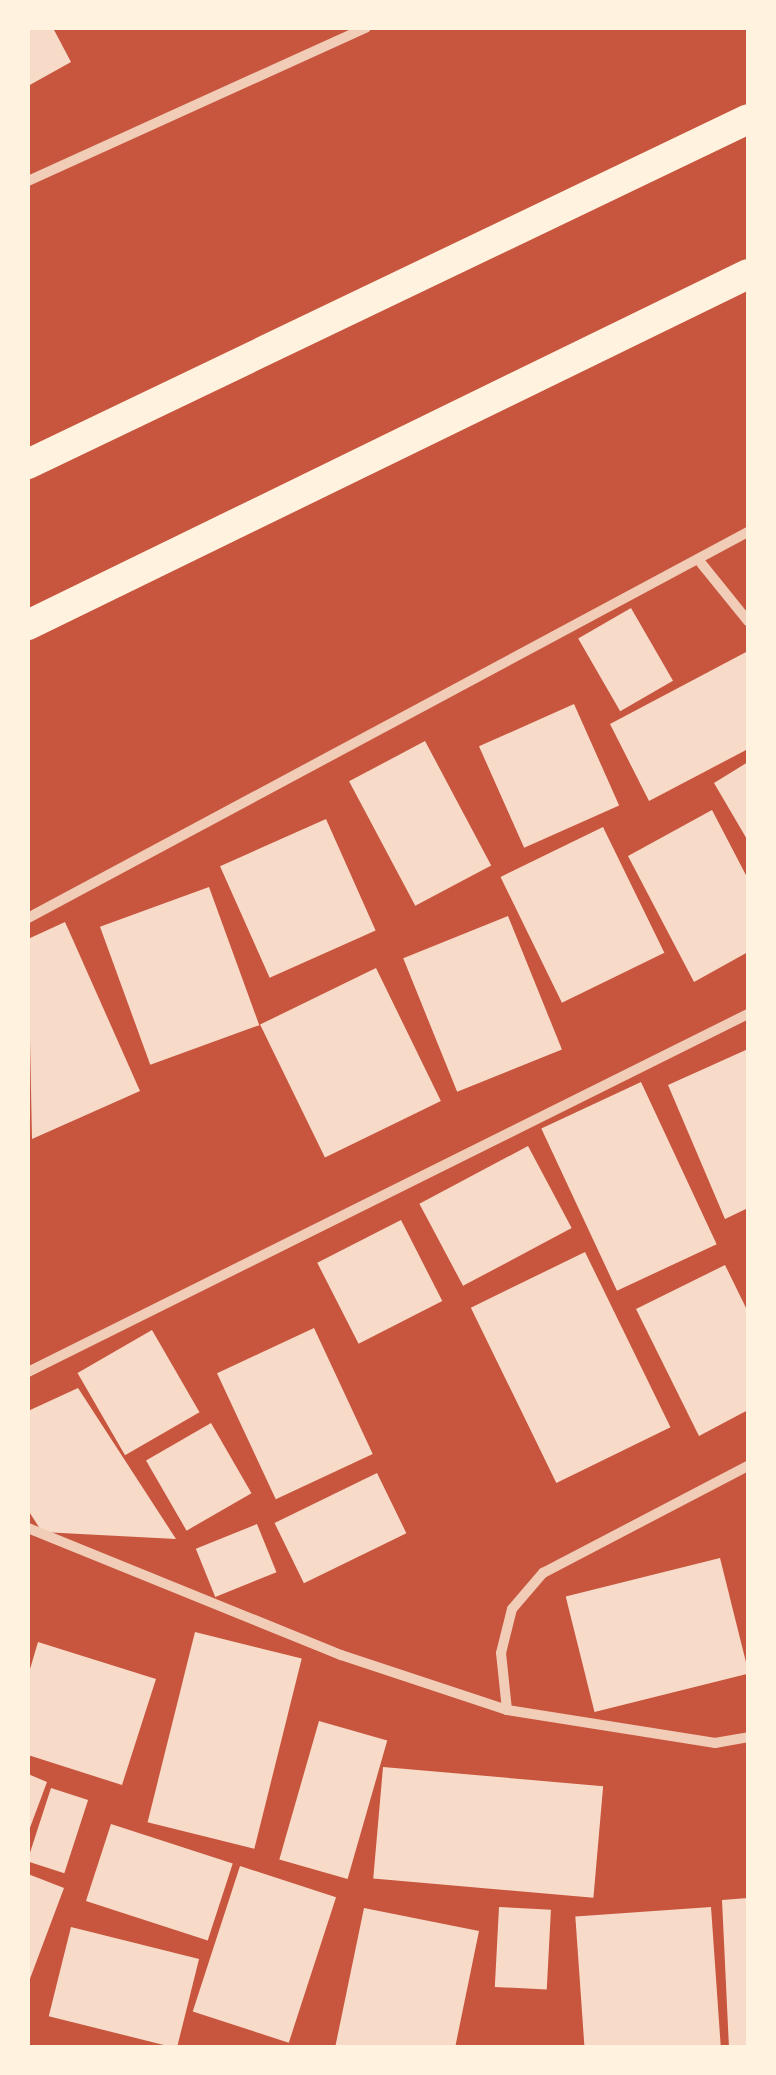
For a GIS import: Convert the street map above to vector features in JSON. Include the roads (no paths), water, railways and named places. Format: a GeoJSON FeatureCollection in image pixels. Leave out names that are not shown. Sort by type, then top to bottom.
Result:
{"type":"FeatureCollection","features":[{"type":"Feature","properties":{"kind":"highway"},"geometry":{"type":"LineString","coordinates":[[28,464],[748,119]]}},
{"type":"Feature","properties":{"kind":"highway"},"geometry":{"type":"LineString","coordinates":[[28,625],[748,274]]}},
{"type":"Feature","properties":{"kind":"street"},"geometry":{"type":"LineString","coordinates":[[28,182],[366,28]]}},
{"type":"Feature","properties":{"kind":"street"},"geometry":{"type":"LineString","coordinates":[[28,918],[701,563],[748,532]]}},
{"type":"Feature","properties":{"kind":"street"},"geometry":{"type":"LineString","coordinates":[[701,563],[748,621]]}},
{"type":"Feature","properties":{"kind":"street"},"geometry":{"type":"LineString","coordinates":[[28,1372],[748,1014]]}},
{"type":"Feature","properties":{"kind":"street"},"geometry":{"type":"LineString","coordinates":[[507,1710],[501,1654],[512,1609],[543,1573],[748,1466]]}},
{"type":"Feature","properties":{"kind":"street"},"geometry":{"type":"LineString","coordinates":[[28,1528],[341,1654],[507,1710],[715,1743],[748,1737]]}}]}
